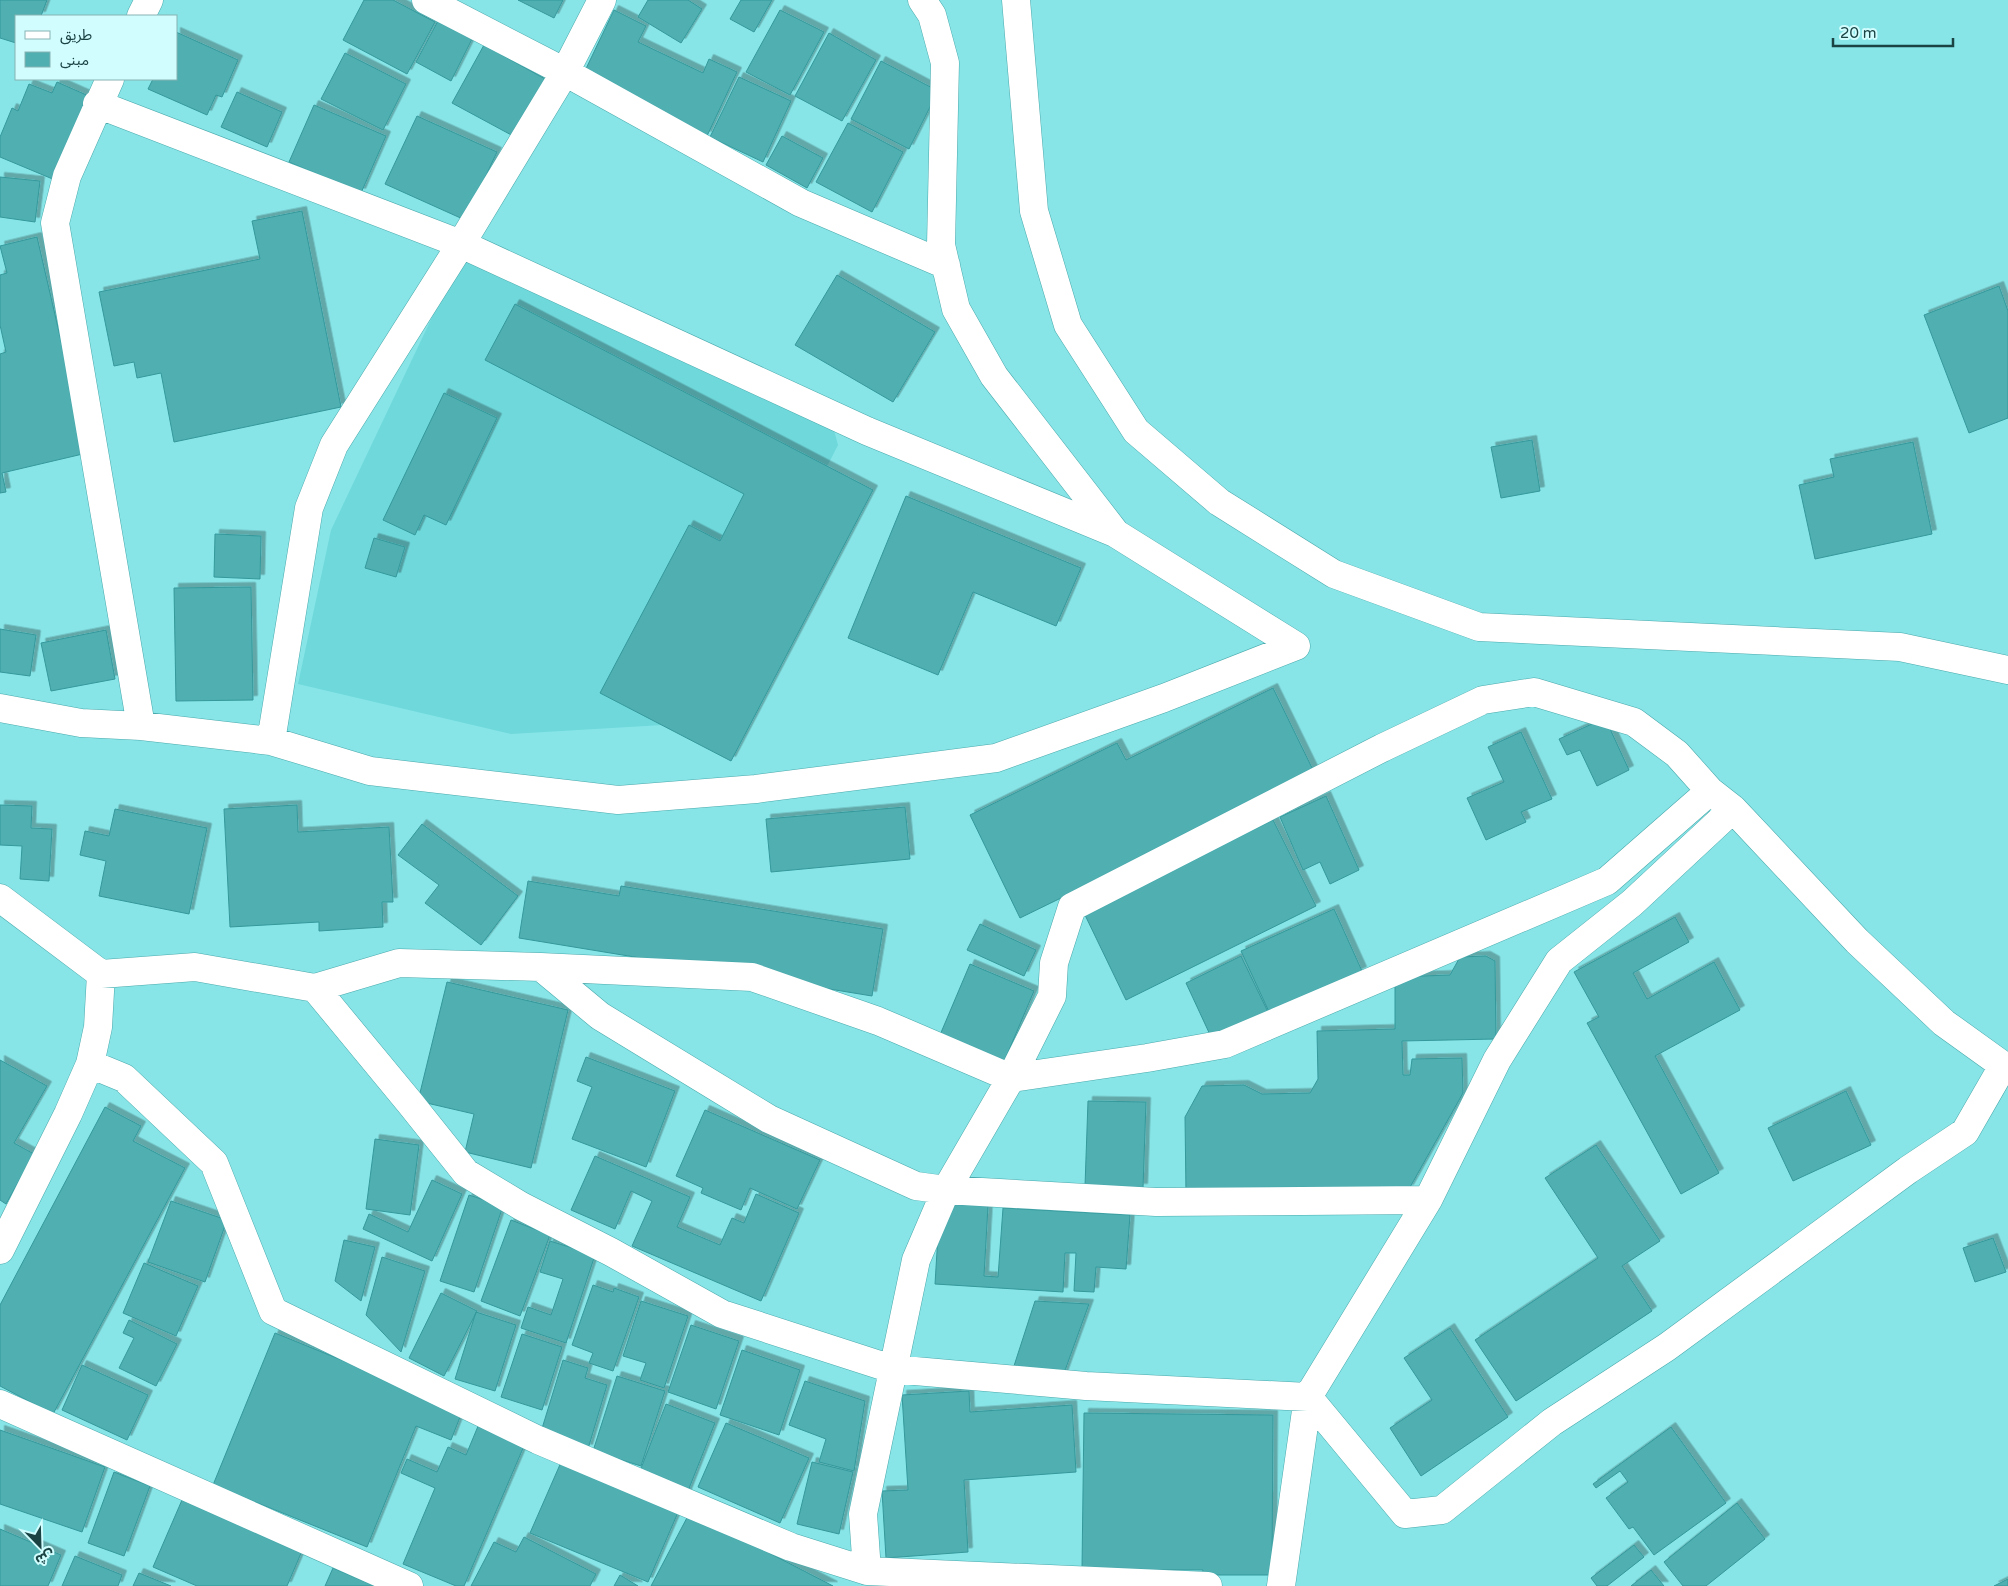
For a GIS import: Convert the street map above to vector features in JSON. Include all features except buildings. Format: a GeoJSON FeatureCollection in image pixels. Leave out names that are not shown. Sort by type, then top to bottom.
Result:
{"type":"FeatureCollection","features":[{"type":"Feature","properties":{"kind":"street"},"geometry":{"type":"LineString","coordinates":[[142,15],[149,0]]}},
{"type":"Feature","properties":{"kind":"street"},"geometry":{"type":"LineString","coordinates":[[426,0],[565,72],[801,203],[946,265]]}},
{"type":"Feature","properties":{"kind":"street"},"geometry":{"type":"LineString","coordinates":[[271,741],[309,508],[334,445],[461,244],[565,72],[602,0]]}},
{"type":"Feature","properties":{"kind":"street"},"geometry":{"type":"LineString","coordinates":[[922,0],[932,14],[945,63],[941,245],[956,309],[994,376],[1115,533]]}},
{"type":"Feature","properties":{"kind":"street"},"geometry":{"type":"LineString","coordinates":[[1016,0],[1034,211],[1068,325],[1136,430],[1220,502],[1334,574],[1479,626],[1900,647],[2008,670]]}},
{"type":"Feature","properties":{"kind":"street"},"geometry":{"type":"LineString","coordinates":[[109,80],[97,104],[67,176],[55,223],[141,726]]}},
{"type":"Feature","properties":{"kind":"street"},"geometry":{"type":"LineString","coordinates":[[0,708],[81,723],[141,726],[271,741],[370,771],[618,800],[756,789],[996,758],[1164,698],[1296,646],[1115,533],[867,431],[461,244],[97,104]]}},
{"type":"Feature","properties":{"kind":"street"},"geometry":{"type":"LineString","coordinates":[[315,988],[466,1173],[520,1206],[611,1252],[722,1314],[892,1369],[1086,1386],[1308,1397],[1405,1514],[1442,1510],[1552,1422],[1668,1347],[1908,1170],[1965,1132],[2005,1068],[1944,1023],[1864,947],[1733,809],[1710,790],[1677,754],[1634,722],[1534,692],[1483,700],[1382,748],[1072,907],[1054,963],[1052,996],[1011,1078],[946,1190],[916,1260],[892,1369],[863,1514],[867,1571]]}},
{"type":"Feature","properties":{"kind":"street"},"geometry":{"type":"LineString","coordinates":[[0,898],[100,974],[195,967],[315,988],[398,963],[752,977],[878,1021],[1011,1078],[1147,1058],[1225,1044],[1607,881],[1710,790]]}},
{"type":"Feature","properties":{"kind":"street"},"geometry":{"type":"LineString","coordinates":[[1281,1586],[1308,1397],[1428,1200],[1497,1060],[1559,961],[1632,903],[1733,809]]}},
{"type":"Feature","properties":{"kind":"street"},"geometry":{"type":"LineString","coordinates":[[541,968],[600,1016],[769,1119],[916,1186],[946,1190],[1156,1202],[1428,1200]]}},
{"type":"Feature","properties":{"kind":"street"},"geometry":{"type":"LineString","coordinates":[[0,1250],[68,1114],[90,1064],[98,1027],[100,974]]}},
{"type":"Feature","properties":{"kind":"street"},"geometry":{"type":"LineString","coordinates":[[90,1064],[124,1078],[214,1163],[274,1311],[538,1440],[792,1547],[867,1571],[1040,1582],[1208,1586]]}},
{"type":"Feature","properties":{"kind":"street"},"geometry":{"type":"LineString","coordinates":[[0,1404],[409,1586]]}},
{"type":"Feature","properties":{"kind":"shaded area"},"geometry":{"type":"Polygon","coordinates":[[[464,250],[832,423],[838,445],[696,723],[511,734],[298,684],[331,530],[464,250]]]}}]}
